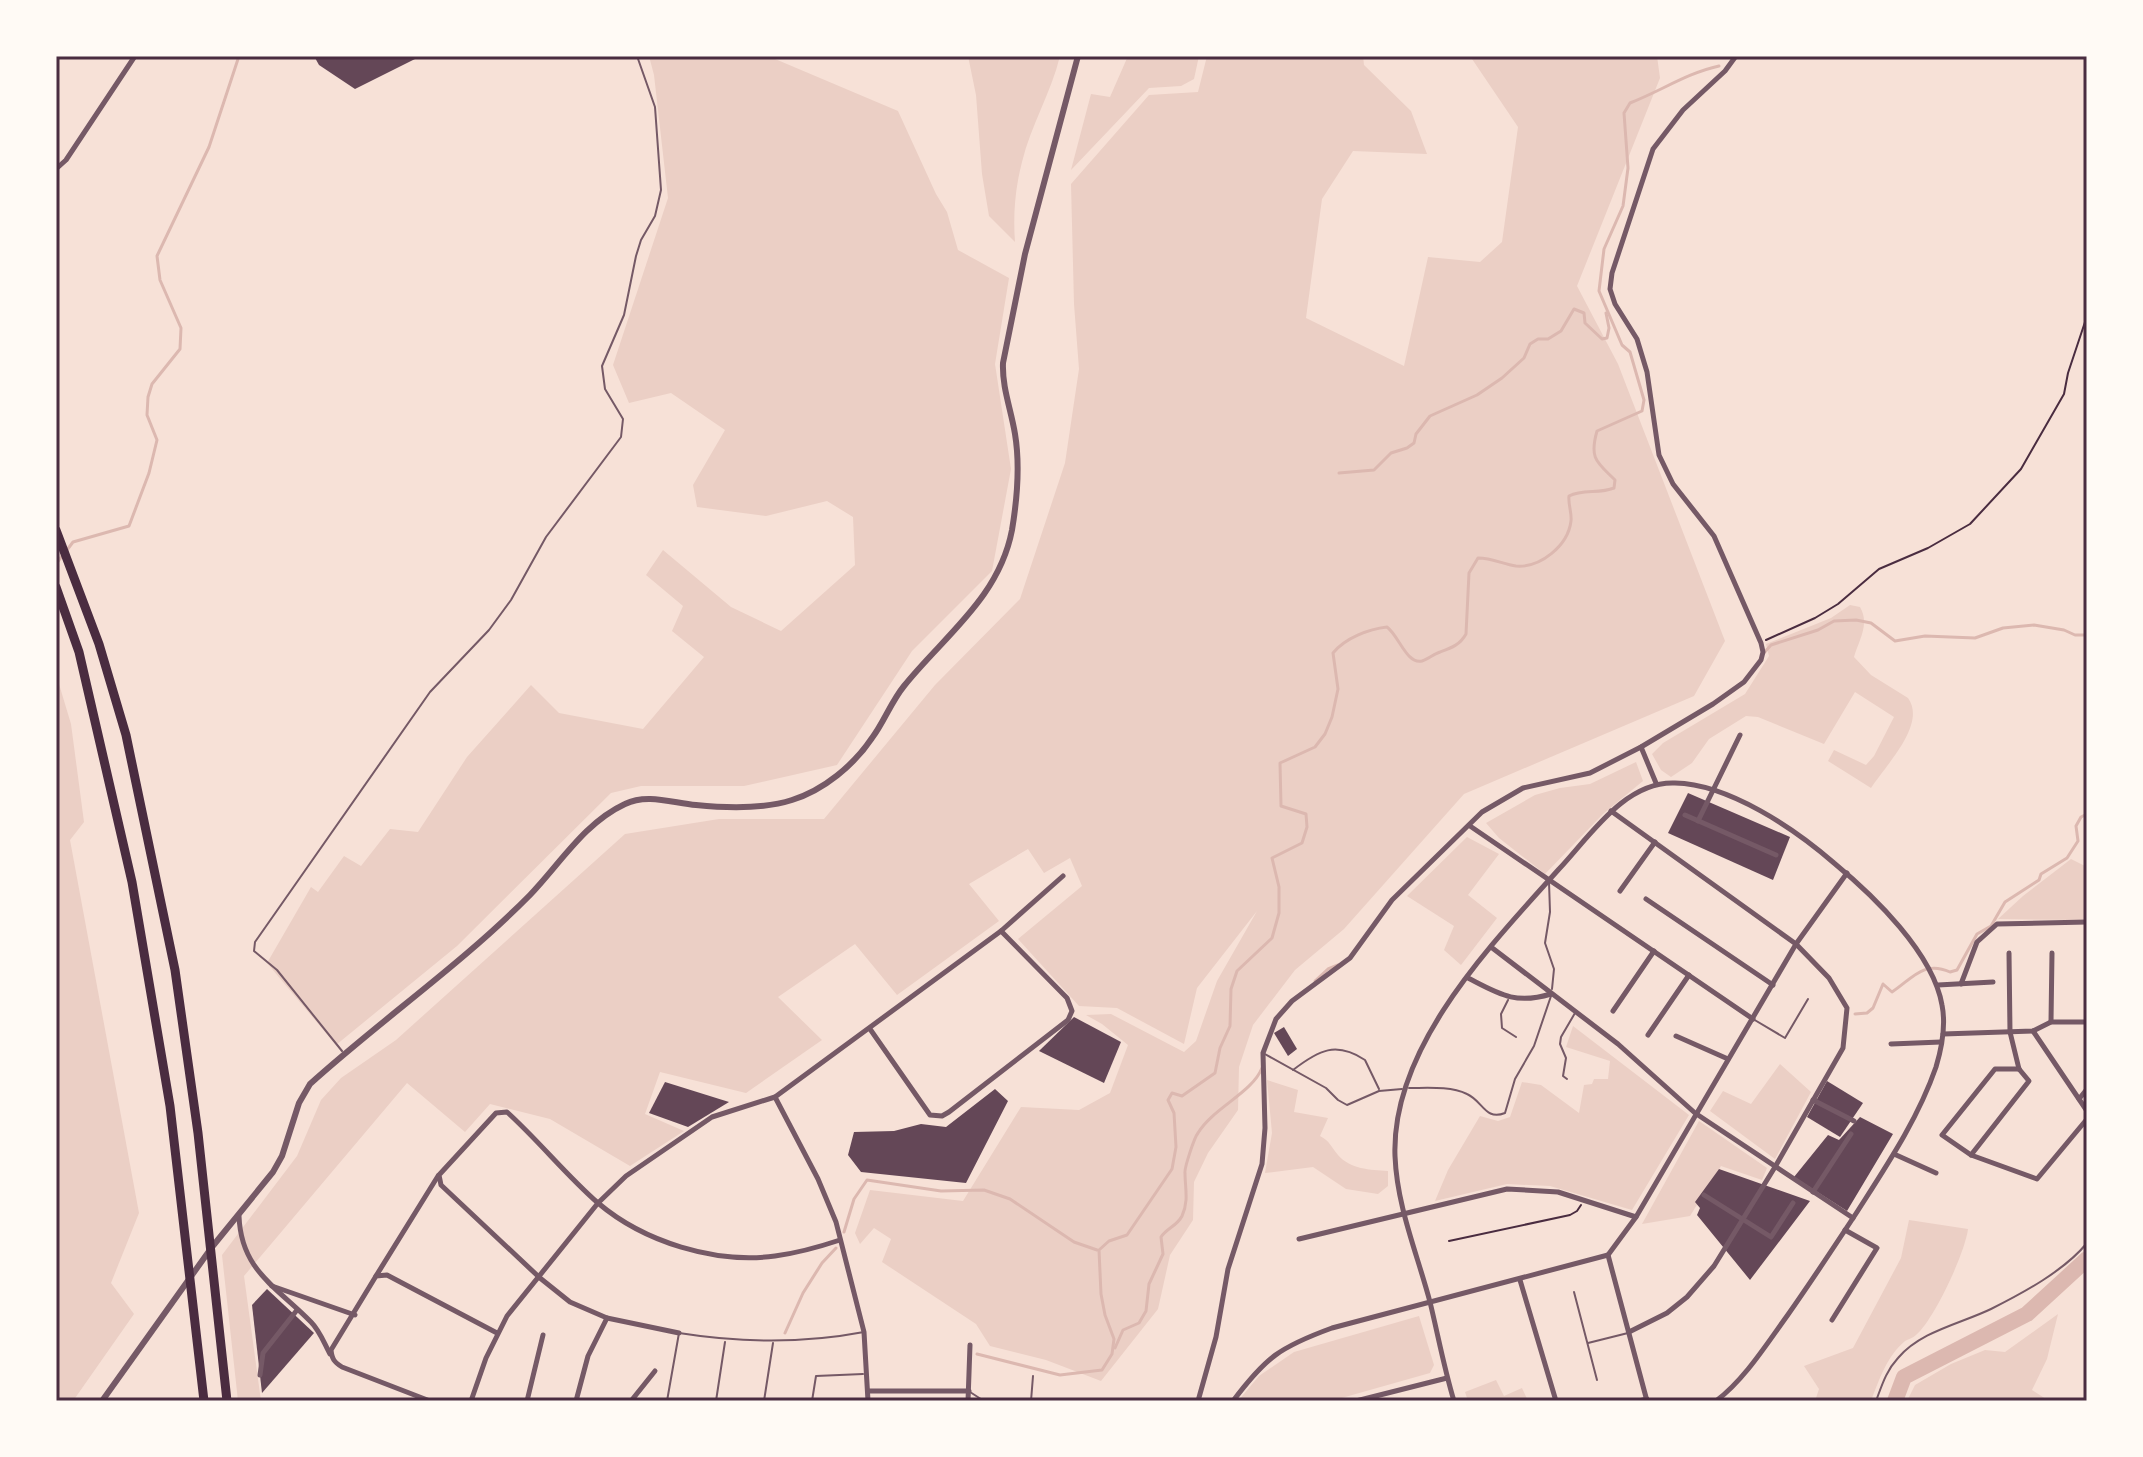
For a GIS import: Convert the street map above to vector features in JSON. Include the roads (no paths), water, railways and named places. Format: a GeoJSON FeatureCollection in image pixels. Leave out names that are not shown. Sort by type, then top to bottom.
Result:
{"type":"FeatureCollection","features":[{"type":"Feature","properties":{"kind":"highway"},"geometry":{"type":"LineString","coordinates":[[56,530],[99,644],[126,735],[175,970],[198,1133],[227,1401]]}},
{"type":"Feature","properties":{"kind":"highway"},"geometry":{"type":"LineString","coordinates":[[56,587],[79,652],[132,882],[170,1106],[204,1401]]}},
{"type":"Feature","properties":{"kind":"street"},"geometry":{"type":"LineString","coordinates":[[56,169],[66,160],[135,56]]}},
{"type":"Feature","properties":{"kind":"street"},"geometry":{"type":"LineString","coordinates":[[102,1401],[212,1247],[239,1216],[282,1156],[299,1103],[310,1084],[418,995],[530,895],[592,826],[627,803],[657,799],[698,805],[769,804],[792,800],[816,790],[840,773],[872,739],[903,687],[974,610],[993,581],[1011,532],[1018,461],[1002,380],[1003,363],[1025,254],[1078,56]]}},
{"type":"Feature","properties":{"kind":"street"},"geometry":{"type":"LineString","coordinates":[[1198,1401],[1216,1337],[1228,1269],[1262,1164],[1265,1128],[1263,1053],[1280,1014],[1292,1001],[1350,958],[1392,900],[1482,812],[1523,788],[1590,773],[1641,747],[1744,682],[1761,660],[1761,643],[1714,536],[1673,484],[1659,455],[1647,372],[1637,339],[1615,304],[1610,289],[1612,273],[1653,149],[1683,110],[1725,71],[1736,56]]}},
{"type":"Feature","properties":{"kind":"street"},"geometry":{"type":"LineString","coordinates":[[1698,821],[1740,735]]}},
{"type":"Feature","properties":{"kind":"street"},"geometry":{"type":"LineString","coordinates":[[1641,747],[1656,783]]}},
{"type":"Feature","properties":{"kind":"street"},"geometry":{"type":"LineString","coordinates":[[1454,1401],[1430,1302],[1403,1215],[1395,1155],[1397,1120],[1415,1058],[1427,1034],[1491,947],[1611,811],[1656,783],[1678,783],[1712,790],[1801,835],[1847,873],[1911,940],[1930,967],[1938,985],[1944,1017],[1942,1042],[1927,1090],[1894,1154],[1771,1339],[1716,1401]]}},
{"type":"Feature","properties":{"kind":"street"},"geometry":{"type":"LineString","coordinates":[[1611,811],[1796,944],[1829,978],[1847,1008],[1843,1048],[1714,1266],[1687,1297],[1667,1313],[1629,1332]]}},
{"type":"Feature","properties":{"kind":"street"},"geometry":{"type":"LineString","coordinates":[[1685,815],[1776,855]]}},
{"type":"Feature","properties":{"kind":"street"},"geometry":{"type":"LineString","coordinates":[[1470,826],[1753,1019]]}},
{"type":"Feature","properties":{"kind":"street"},"geometry":{"type":"LineString","coordinates":[[1620,891],[1655,842]]}},
{"type":"Feature","properties":{"kind":"street"},"geometry":{"type":"LineString","coordinates":[[1233,1401],[1259,1367],[1292,1342],[1332,1328],[1608,1255],[1636,1217],[1796,944],[1847,873]]}},
{"type":"Feature","properties":{"kind":"street"},"geometry":{"type":"LineString","coordinates":[[471,1401],[497,1333],[522,1294],[540,1278],[598,1203],[626,1176],[712,1117],[775,1097],[1001,931],[1063,876]]}},
{"type":"Feature","properties":{"kind":"street"},"geometry":{"type":"LineString","coordinates":[[1646,899],[1773,985]]}},
{"type":"Feature","properties":{"kind":"street"},"geometry":{"type":"LineString","coordinates":[[1961,984],[1977,942],[1997,924],[2087,922]]}},
{"type":"Feature","properties":{"kind":"street"},"geometry":{"type":"LineString","coordinates":[[870,1029],[930,1115],[942,1116],[949,1112],[1068,1020],[1072,1011],[1067,998],[1001,931]]}},
{"type":"Feature","properties":{"kind":"street"},"geometry":{"type":"LineString","coordinates":[[1491,947],[1618,1044],[1695,1113],[1853,1218]]}},
{"type":"Feature","properties":{"kind":"street"},"geometry":{"type":"LineString","coordinates":[[1613,1011],[1654,951]]}},
{"type":"Feature","properties":{"kind":"street"},"geometry":{"type":"LineString","coordinates":[[1971,1155],[2029,1081],[2019,1069],[2010,1032],[2009,953]]}},
{"type":"Feature","properties":{"kind":"street"},"geometry":{"type":"LineString","coordinates":[[2051,1022],[2052,953]]}},
{"type":"Feature","properties":{"kind":"street"},"geometry":{"type":"LineString","coordinates":[[1648,1035],[1689,975]]}},
{"type":"Feature","properties":{"kind":"street"},"geometry":{"type":"LineString","coordinates":[[1468,978],[1508,999],[1533,1000],[1552,994]]}},
{"type":"Feature","properties":{"kind":"street"},"geometry":{"type":"LineString","coordinates":[[1938,985],[1993,982]]}},
{"type":"Feature","properties":{"kind":"street"},"geometry":{"type":"LineString","coordinates":[[1943,1034],[2033,1031],[2051,1022],[2087,1022]]}},
{"type":"Feature","properties":{"kind":"street"},"geometry":{"type":"LineString","coordinates":[[2033,1031],[2087,1111]]}},
{"type":"Feature","properties":{"kind":"street"},"geometry":{"type":"LineString","coordinates":[[1676,1036],[1728,1059]]}},
{"type":"Feature","properties":{"kind":"street"},"geometry":{"type":"LineString","coordinates":[[1891,1044],[1942,1042]]}},
{"type":"Feature","properties":{"kind":"street"},"geometry":{"type":"LineString","coordinates":[[2019,1069],[1995,1069],[1942,1135],[1971,1155],[2037,1179],[2087,1119]]}},
{"type":"Feature","properties":{"kind":"street"},"geometry":{"type":"LineString","coordinates":[[2079,1099],[2087,1089]]}},
{"type":"Feature","properties":{"kind":"street"},"geometry":{"type":"LineString","coordinates":[[775,1097],[818,1179],[840,1240],[864,1332],[868,1401]]}},
{"type":"Feature","properties":{"kind":"street"},"geometry":{"type":"LineString","coordinates":[[1813,1100],[1854,1121]]}},
{"type":"Feature","properties":{"kind":"street"},"geometry":{"type":"LineString","coordinates":[[331,1356],[331,1350],[439,1175],[496,1113],[507,1112],[598,1203],[650,1235],[706,1253],[744,1258],[773,1257],[840,1240]]}},
{"type":"Feature","properties":{"kind":"street"},"geometry":{"type":"LineString","coordinates":[[1813,1192],[1851,1134]]}},
{"type":"Feature","properties":{"kind":"street"},"geometry":{"type":"LineString","coordinates":[[1894,1154],[1936,1173]]}},
{"type":"Feature","properties":{"kind":"street"},"geometry":{"type":"LineString","coordinates":[[439,1175],[441,1185],[570,1302],[607,1318],[679,1333]]}},
{"type":"Feature","properties":{"kind":"street"},"geometry":{"type":"LineString","coordinates":[[1299,1239],[1507,1189],[1558,1192],[1636,1217]]}},
{"type":"Feature","properties":{"kind":"street"},"geometry":{"type":"LineString","coordinates":[[1704,1195],[1771,1237],[1793,1203]]}},
{"type":"Feature","properties":{"kind":"street"},"geometry":{"type":"LineString","coordinates":[[239,1216],[246,1250],[268,1284],[313,1324],[334,1362],[430,1401]]}},
{"type":"Feature","properties":{"kind":"street"},"geometry":{"type":"LineString","coordinates":[[1832,1320],[1877,1248],[1845,1230]]}},
{"type":"Feature","properties":{"kind":"street"},"geometry":{"type":"LineString","coordinates":[[1608,1255],[1647,1400],[1639,1401]]}},
{"type":"Feature","properties":{"kind":"street"},"geometry":{"type":"LineString","coordinates":[[376,1276],[387,1275],[497,1333]]}},
{"type":"Feature","properties":{"kind":"street"},"geometry":{"type":"LineString","coordinates":[[1520,1280],[1556,1401]]}},
{"type":"Feature","properties":{"kind":"street"},"geometry":{"type":"LineString","coordinates":[[268,1284],[355,1315]]}},
{"type":"Feature","properties":{"kind":"street"},"geometry":{"type":"LineString","coordinates":[[260,1375],[263,1353],[297,1310]]}},
{"type":"Feature","properties":{"kind":"street"},"geometry":{"type":"LineString","coordinates":[[576,1401],[588,1356],[607,1318]]}},
{"type":"Feature","properties":{"kind":"street"},"geometry":{"type":"LineString","coordinates":[[527,1401],[543,1335]]}},
{"type":"Feature","properties":{"kind":"street"},"geometry":{"type":"LineString","coordinates":[[968,1401],[970,1345]]}},
{"type":"Feature","properties":{"kind":"street"},"geometry":{"type":"LineString","coordinates":[[631,1401],[655,1371]]}},
{"type":"Feature","properties":{"kind":"street"},"geometry":{"type":"LineString","coordinates":[[1356,1401],[1447,1378]]}},
{"type":"Feature","properties":{"kind":"street"},"geometry":{"type":"LineString","coordinates":[[869,1391],[969,1391]]}},
{"type":"Feature","properties":{"kind":"lane"},"geometry":{"type":"LineString","coordinates":[[345,1055],[277,970],[254,951],[255,942],[430,692],[489,630],[511,600],[546,537],[621,437],[623,419],[605,389],[602,366],[624,315],[636,256],[655,216],[661,190],[655,107],[637,56]]}},
{"type":"Feature","properties":{"kind":"lane"},"geometry":{"type":"LineString","coordinates":[[1263,1053],[1326,1088],[1347,1105],[1379,1091],[1445,1088],[1473,1097],[1486,1113],[1497,1116],[1505,1113],[1515,1079],[1534,1046],[1552,994],[1554,969],[1545,943],[1550,912],[1549,881]]}},
{"type":"Feature","properties":{"kind":"lane"},"geometry":{"type":"LineString","coordinates":[[1508,999],[1501,1014],[1502,1028],[1516,1037]]}},
{"type":"Feature","properties":{"kind":"lane"},"geometry":{"type":"LineString","coordinates":[[1753,1019],[1785,1038],[1808,999]]}},
{"type":"Feature","properties":{"kind":"lane"},"geometry":{"type":"LineString","coordinates":[[1567,1079],[1563,1076],[1566,1058],[1560,1044],[1575,1012]]}},
{"type":"Feature","properties":{"kind":"lane"},"geometry":{"type":"LineString","coordinates":[[1293,1070],[1314,1054],[1339,1048],[1365,1060],[1379,1091]]}},
{"type":"Feature","properties":{"kind":"lane"},"geometry":{"type":"LineString","coordinates":[[1876,1401],[1885,1374],[1900,1355],[1929,1335],[1991,1309],[2039,1281],[2078,1254],[2087,1243]]}},
{"type":"Feature","properties":{"kind":"lane"},"geometry":{"type":"LineString","coordinates":[[1574,1292],[1597,1380]]}},
{"type":"Feature","properties":{"kind":"lane"},"geometry":{"type":"LineString","coordinates":[[667,1401],[679,1333],[773,1343],[864,1332]]}},
{"type":"Feature","properties":{"kind":"lane"},"geometry":{"type":"LineString","coordinates":[[1587,1343],[1629,1332]]}},
{"type":"Feature","properties":{"kind":"lane"},"geometry":{"type":"LineString","coordinates":[[716,1401],[725,1340]]}},
{"type":"Feature","properties":{"kind":"lane"},"geometry":{"type":"LineString","coordinates":[[764,1401],[773,1343]]}},
{"type":"Feature","properties":{"kind":"lane"},"geometry":{"type":"LineString","coordinates":[[812,1401],[816,1376],[868,1374]]}},
{"type":"Feature","properties":{"kind":"lane"},"geometry":{"type":"LineString","coordinates":[[1031,1401],[1033,1376]]}},
{"type":"Feature","properties":{"kind":"lane"},"geometry":{"type":"LineString","coordinates":[[969,1391],[984,1401]]}},
{"type":"Feature","properties":{"kind":"waterway"},"geometry":{"type":"LineString","coordinates":[[67,550],[73,542],[129,526],[149,473],[157,440],[147,415],[148,397],[152,384],[180,349],[181,328],[160,280],[157,256],[209,147],[239,56]]}},
{"type":"Feature","properties":{"kind":"waterway"},"geometry":{"type":"LineString","coordinates":[[977,1354],[1060,1375],[1102,1370],[1112,1354],[1114,1339],[1101,1294],[1099,1250],[1109,1241],[1127,1235],[1172,1169],[1176,1147],[1174,1113],[1168,1100],[1172,1093],[1182,1096],[1215,1073],[1220,1048],[1230,1026],[1231,989],[1237,971],[1272,938],[1279,913],[1279,887],[1272,858],[1302,843],[1307,827],[1306,814],[1281,806],[1280,763],[1315,747],[1325,734],[1338,689],[1333,653],[1358,635],[1387,627],[1407,654],[1417,661],[1455,646],[1466,634],[1469,573],[1478,558],[1516,566],[1543,559],[1559,547],[1569,530],[1569,496],[1614,488],[1615,480],[1594,454],[1597,431],[1642,411],[1644,400],[1630,352],[1622,345],[1599,291],[1604,249],[1623,206],[1628,168],[1624,113],[1630,103],[1719,66]]}},
{"type":"Feature","properties":{"kind":"waterway"},"geometry":{"type":"LineString","coordinates":[[1339,473],[1374,470],[1391,453],[1407,448],[1414,443],[1416,434],[1430,416],[1477,395],[1502,378],[1524,358],[1530,344],[1561,331],[1574,309],[1584,313],[1585,323],[1602,339],[1607,338],[1606,313]]}},
{"type":"Feature","properties":{"kind":"waterway"},"geometry":{"type":"LineString","coordinates":[[56,564],[62,556]]}},
{"type":"Feature","properties":{"kind":"waterway"},"geometry":{"type":"LineString","coordinates":[[1763,654],[1771,645],[1818,630],[1834,621],[1871,623],[1895,641],[1925,636],[1975,638],[2003,628],[2034,625],[2087,635]]}},
{"type":"Feature","properties":{"kind":"waterway"},"geometry":{"type":"LineString","coordinates":[[1855,1014],[1867,1013],[1873,1008],[1883,984],[1892,992],[1925,970],[1957,970],[1977,934],[1991,926],[2005,902],[2067,858],[2078,841],[2076,826],[2087,814]]}},
{"type":"Feature","properties":{"kind":"waterway"},"geometry":{"type":"LineString","coordinates":[[1315,981],[1328,969],[1338,965]]}},
{"type":"Feature","properties":{"kind":"waterway"},"geometry":{"type":"LineString","coordinates":[[1115,1348],[1123,1330],[1139,1323],[1146,1311],[1149,1284],[1163,1254],[1161,1237],[1177,1222],[1184,1210],[1185,1170],[1196,1136],[1213,1116],[1250,1085],[1262,1068]]}},
{"type":"Feature","properties":{"kind":"waterway"},"geometry":{"type":"LineString","coordinates":[[844,1232],[854,1199],[867,1180],[941,1191],[984,1190],[1010,1199],[1074,1242],[1097,1250]]}},
{"type":"Feature","properties":{"kind":"waterway"},"geometry":{"type":"LineString","coordinates":[[785,1333],[803,1293],[822,1263],[836,1248]]}},
{"type":"Feature","properties":{"kind":"waterway"},"geometry":{"type":"LineString","coordinates":[[1895,1401],[1904,1377],[2027,1314],[2087,1259]]}}]}
